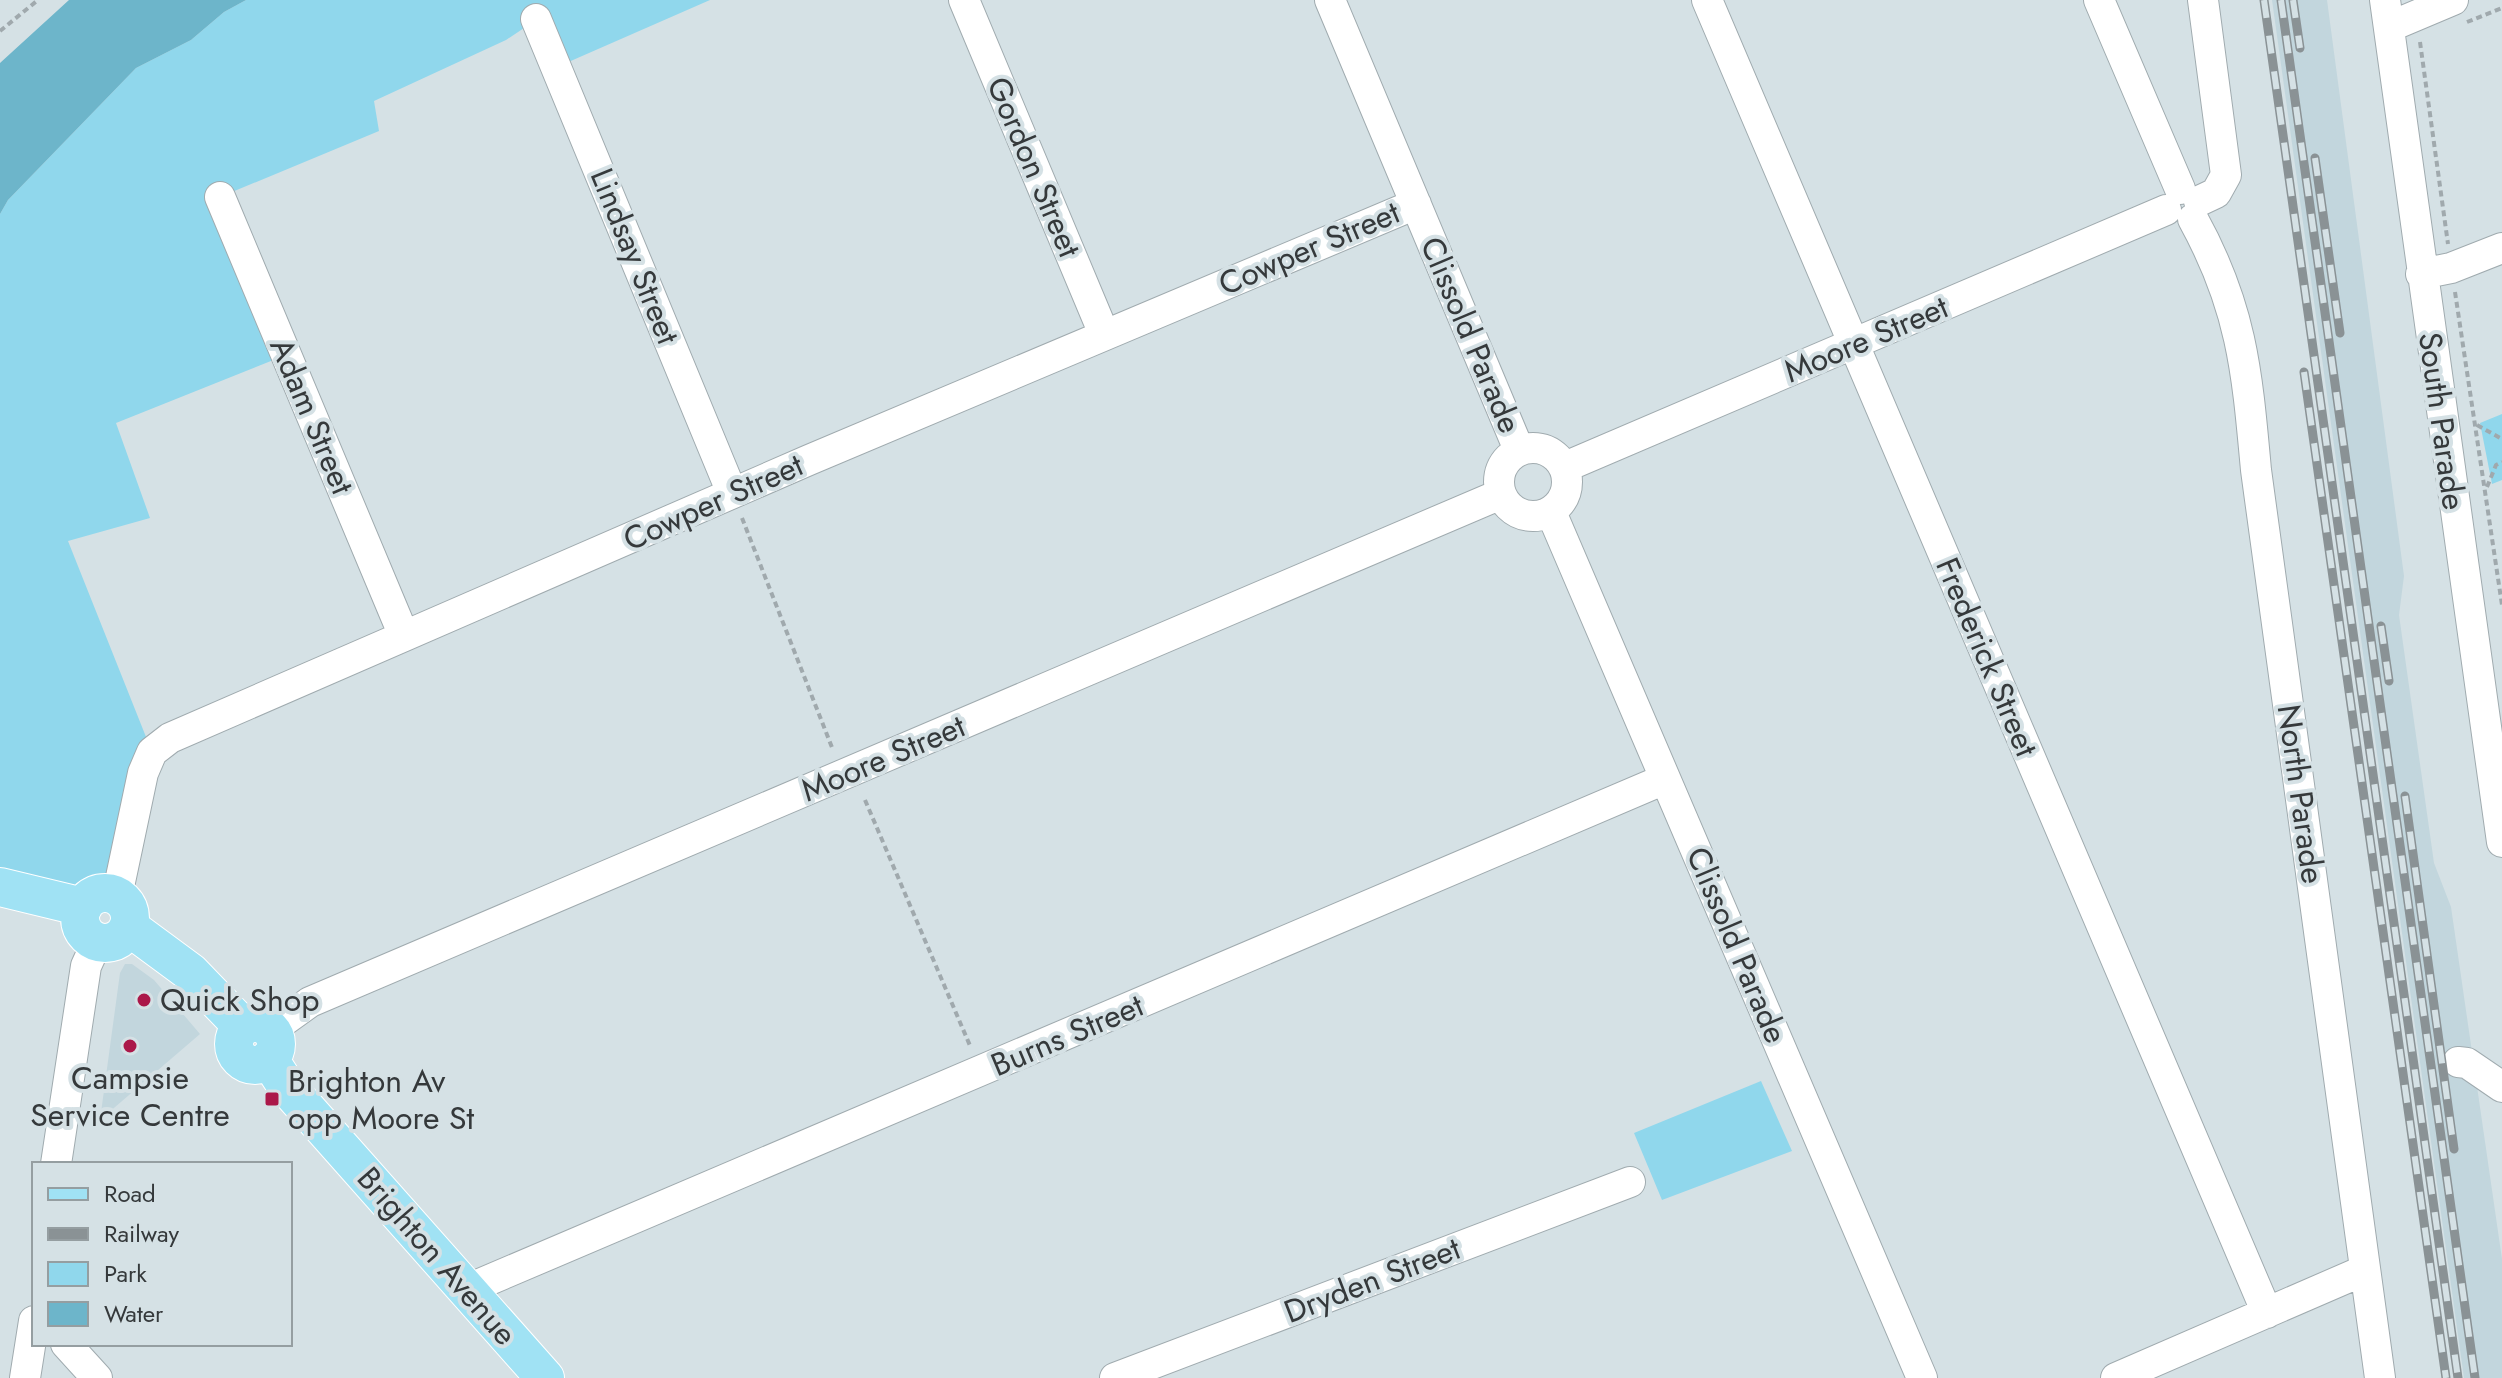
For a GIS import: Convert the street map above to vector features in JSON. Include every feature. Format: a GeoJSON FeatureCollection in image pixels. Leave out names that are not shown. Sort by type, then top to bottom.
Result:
{"type":"FeatureCollection","features":[{"type":"Feature","properties":{"kind":"main road","name":"Brighton Avenue"},"geometry":{"type":"LineString","coordinates":[[3,889],[106,918],[190,972],[261,1039],[287,1087],[545,1378]]}},
{"type":"Feature","properties":{"kind":"street","name":"Gordon Street"},"geometry":{"type":"LineString","coordinates":[[964,0],[1104,334]]}},
{"type":"Feature","properties":{"kind":"street","name":"Clissold Parade"},"geometry":{"type":"LineString","coordinates":[[1330,0],[1519,450]]}},
{"type":"Feature","properties":{"kind":"street","name":"Frederick Street"},"geometry":{"type":"LineString","coordinates":[[1707,0],[2267,1313]]}},
{"type":"Feature","properties":{"kind":"street","name":"North Parade"},"geometry":{"type":"LineString","coordinates":[[2099,0],[2185,205],[2214,257],[2245,354],[2258,485],[2380,1378]]}},
{"type":"Feature","properties":{"kind":"street"},"geometry":{"type":"LineString","coordinates":[[2185,205],[2216,193],[2226,175],[2203,0]]}},
{"type":"Feature","properties":{"kind":"street"},"geometry":{"type":"LineString","coordinates":[[2387,14],[2419,15],[2453,0]]}},
{"type":"Feature","properties":{"kind":"street","name":"South Parade"},"geometry":{"type":"LineString","coordinates":[[2387,14],[2421,274],[2498,791],[2502,842]]}},
{"type":"Feature","properties":{"kind":"street","name":"Lindsay Street"},"geometry":{"type":"LineString","coordinates":[[536,19],[732,493]]}},
{"type":"Feature","properties":{"kind":"street","name":"Adam Street"},"geometry":{"type":"LineString","coordinates":[[220,197],[404,636]]}},
{"type":"Feature","properties":{"kind":"street","name":"Cowper Street"},"geometry":{"type":"LineString","coordinates":[[106,918],[143,773],[152,752],[170,738],[732,493],[1416,204]]}},
{"type":"Feature","properties":{"kind":"street","name":"Moore Street"},"geometry":{"type":"LineString","coordinates":[[1565,467],[2185,205]]}},
{"type":"Feature","properties":{"kind":"street"},"geometry":{"type":"LineString","coordinates":[[2421,274],[2451,268],[2502,248]]}},
{"type":"Feature","properties":{"kind":"street"},"geometry":{"type":"LineString","coordinates":[[1544,448],[1565,467],[1566,494],[1551,512],[1532,517],[1517,512],[1501,494],[1498,482],[1503,464],[1519,450],[1544,448]]}},
{"type":"Feature","properties":{"kind":"street","name":"Moore Street"},"geometry":{"type":"LineString","coordinates":[[261,1039],[310,1002],[1501,494]]}},
{"type":"Feature","properties":{"kind":"street","name":"Clissold Parade"},"geometry":{"type":"LineString","coordinates":[[1551,512],[1922,1378]]}},
{"type":"Feature","properties":{"kind":"street","name":"Burns Street"},"geometry":{"type":"LineString","coordinates":[[468,1289],[1665,779]]}},
{"type":"Feature","properties":{"kind":"street"},"geometry":{"type":"LineString","coordinates":[[56,1162],[86,966],[106,918]]}},
{"type":"Feature","properties":{"kind":"street"},"geometry":{"type":"LineString","coordinates":[[2458,1062],[2467,1063],[2502,1087]]}},
{"type":"Feature","properties":{"kind":"street","name":"Dryden Street"},"geometry":{"type":"LineString","coordinates":[[1115,1378],[1630,1182]]}},
{"type":"Feature","properties":{"kind":"street"},"geometry":{"type":"LineString","coordinates":[[2116,1378],[2365,1270]]}},
{"type":"Feature","properties":{"kind":"street"},"geometry":{"type":"LineString","coordinates":[[25,1378],[32,1334]]}},
{"type":"Feature","properties":{"kind":"street"},"geometry":{"type":"LineString","coordinates":[[68,1346],[97,1378]]}},
{"type":"Feature","properties":{"kind":"path"},"geometry":{"type":"LineString","coordinates":[[0,31],[38,0]]}},
{"type":"Feature","properties":{"kind":"path"},"geometry":{"type":"LineString","coordinates":[[2419,15],[2451,268],[2502,605]]}},
{"type":"Feature","properties":{"kind":"path"},"geometry":{"type":"LineString","coordinates":[[2477,425],[2502,439]]}},
{"type":"Feature","properties":{"kind":"path"},"geometry":{"type":"LineString","coordinates":[[2486,489],[2496,465],[2502,462]]}},
{"type":"Feature","properties":{"kind":"path"},"geometry":{"type":"LineString","coordinates":[[732,493],[833,750]]}},
{"type":"Feature","properties":{"kind":"path"},"geometry":{"type":"LineString","coordinates":[[865,800],[981,1072]]}},
{"type":"Feature","properties":{"kind":"shaded area"},"geometry":{"type":"Polygon","coordinates":[[[2272,0],[2327,0],[2404,576],[2399,615],[2434,863],[2451,907],[2502,1259],[2502,1378],[2464,1378],[2272,0]]]}},
{"type":"Feature","properties":{"kind":"shaded area"},"geometry":{"type":"Polygon","coordinates":[[[125,964],[132,964],[154,980],[200,1034],[100,1120],[120,973],[125,964]]]}},
{"type":"Feature","properties":{"kind":"green space"},"geometry":{"type":"Polygon","coordinates":[[[246,0],[710,0],[557,67],[536,20],[506,40],[374,101],[379,131],[220,197],[286,355],[116,423],[150,518],[68,541],[152,752],[104,893],[0,887],[0,214],[8,200],[136,68],[191,40],[224,12],[246,0]]]}},
{"type":"Feature","properties":{"kind":"green space"},"geometry":{"type":"Polygon","coordinates":[[[2502,414],[2502,480],[2492,484],[2480,423],[2502,414]]]}},
{"type":"Feature","properties":{"kind":"green space"},"geometry":{"type":"Polygon","coordinates":[[[1761,1081],[1792,1151],[1662,1200],[1634,1133],[1761,1081]]]}},
{"type":"Feature","properties":{"kind":"water"},"geometry":{"type":"Polygon","coordinates":[[[69,0],[246,0],[224,12],[191,40],[136,68],[8,200],[0,214],[0,63],[69,0]]]}},
{"type":"Feature","properties":{"kind":"railway"},"geometry":{"type":"LineString","coordinates":[[2264,0],[2458,1378]]}},
{"type":"Feature","properties":{"kind":"railway"},"geometry":{"type":"LineString","coordinates":[[2281,0],[2475,1378]]}},
{"type":"Feature","properties":{"kind":"railway"},"geometry":{"type":"LineString","coordinates":[[2293,0],[2300,48]]}},
{"type":"Feature","properties":{"kind":"railway"},"geometry":{"type":"LineString","coordinates":[[2315,158],[2340,333]]}},
{"type":"Feature","properties":{"kind":"railway"},"geometry":{"type":"LineString","coordinates":[[2304,372],[2446,1378]]}},
{"type":"Feature","properties":{"kind":"railway"},"geometry":{"type":"LineString","coordinates":[[2381,626],[2389,681]]}},
{"type":"Feature","properties":{"kind":"railway"},"geometry":{"type":"LineString","coordinates":[[2405,796],[2454,1149]]}},
{"type":"Feature","properties":{"kind":"place","name":"Quick Shop"},"geometry":{"type":"Point","coordinates":[144,1000]}},
{"type":"Feature","properties":{"kind":"place","name":"Campsie Service Centre"},"geometry":{"type":"Point","coordinates":[130,1046]}},
{"type":"Feature","properties":{"kind":"place","name":"Brighton Av opp Moore St"},"geometry":{"type":"Point","coordinates":[272,1099]}}]}
